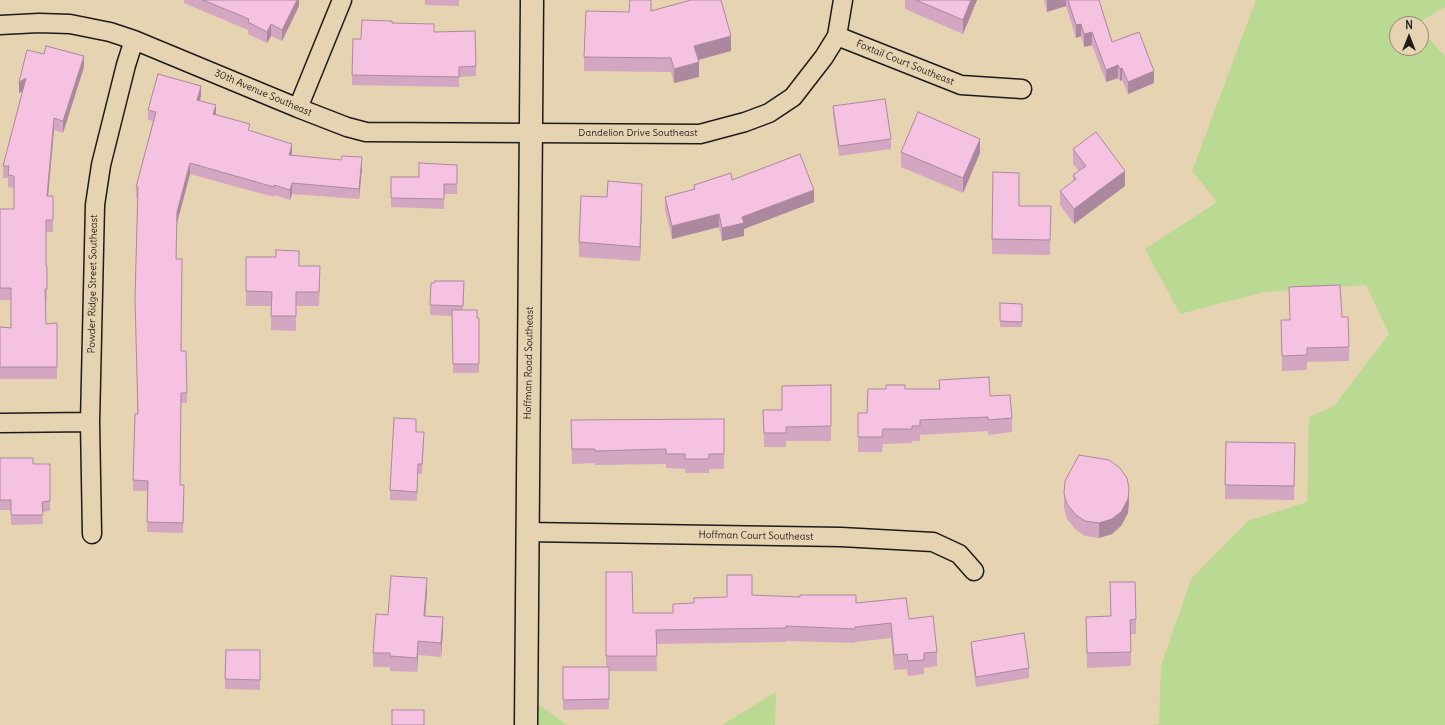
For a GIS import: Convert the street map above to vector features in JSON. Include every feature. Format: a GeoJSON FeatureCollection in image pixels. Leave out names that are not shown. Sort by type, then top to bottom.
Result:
{"type":"FeatureCollection","features":[{"type":"Feature","properties":{"kind":"street"},"geometry":{"type":"LineString","coordinates":[[298,108],[342,0]]}},
{"type":"Feature","properties":{"kind":"street","name":"Hoffman Road Southeast"},"geometry":{"type":"LineString","coordinates":[[526,725],[532,0]]}},
{"type":"Feature","properties":{"kind":"street","name":"Dandelion Drive Southeast"},"geometry":{"type":"LineString","coordinates":[[532,134],[700,134],[745,122],[769,113],[793,97],[824,57],[837,36],[843,0]]}},
{"type":"Feature","properties":{"kind":"street","name":"30th Avenue Southeast"},"geometry":{"type":"LineString","coordinates":[[0,25],[39,23],[70,24],[110,32],[134,40],[298,108],[347,127],[366,132],[532,134]]}},
{"type":"Feature","properties":{"kind":"street","name":"Foxtail Court Southeast"},"geometry":{"type":"LineString","coordinates":[[837,36],[961,85],[1022,89]]}},
{"type":"Feature","properties":{"kind":"street","name":"Powder Ridge Street Southeast"},"geometry":{"type":"LineString","coordinates":[[92,534],[90,422],[95,205],[101,165],[126,65],[134,40]]}},
{"type":"Feature","properties":{"kind":"street"},"geometry":{"type":"LineString","coordinates":[[0,423],[90,422]]}},
{"type":"Feature","properties":{"kind":"street","name":"Hoffman Court Southeast"},"geometry":{"type":"LineString","coordinates":[[527,532],[841,537],[933,542],[959,554],[974,571]]}},
{"type":"Feature","properties":{"kind":"green space"},"geometry":{"type":"Polygon","coordinates":[[[1256,0],[1445,0],[1445,7],[1429,16],[1389,16],[1389,56],[1429,56],[1429,39],[1445,56],[1445,725],[1150,725],[1159,724],[1161,666],[1191,579],[1248,521],[1307,502],[1309,417],[1334,406],[1389,334],[1366,285],[1264,292],[1180,314],[1145,249],[1217,202],[1192,171],[1256,0]]]}},
{"type":"Feature","properties":{"kind":"green space"},"geometry":{"type":"Polygon","coordinates":[[[776,692],[775,725],[722,725],[776,692]]]}},
{"type":"Feature","properties":{"kind":"green space"},"geometry":{"type":"Polygon","coordinates":[[[526,695],[567,725],[526,725],[526,695]]]}},
{"type":"Feature","properties":{"kind":"building"},"geometry":{"type":"Polygon","coordinates":[[[203,0],[297,0],[282,30],[271,24],[267,32],[248,22],[249,19],[203,0]]]}},
{"type":"Feature","properties":{"kind":"building"},"geometry":{"type":"Polygon","coordinates":[[[630,0],[651,0],[651,11],[691,0],[721,0],[731,36],[694,46],[699,62],[674,69],[671,58],[584,57],[586,11],[629,12],[630,0]]]}},
{"type":"Feature","properties":{"kind":"building"},"geometry":{"type":"Polygon","coordinates":[[[916,0],[971,0],[963,20],[916,0]]]}},
{"type":"Feature","properties":{"kind":"building"},"geometry":{"type":"Polygon","coordinates":[[[1068,0],[1099,0],[1112,42],[1139,32],[1154,71],[1128,82],[1122,68],[1120,69],[1118,65],[1106,70],[1092,32],[1084,34],[1081,24],[1076,25],[1068,0]]]}},
{"type":"Feature","properties":{"kind":"building"},"geometry":{"type":"Polygon","coordinates":[[[362,20],[392,21],[392,23],[434,24],[434,32],[475,31],[476,66],[459,67],[459,77],[352,75],[353,39],[361,39],[362,20]]]}},
{"type":"Feature","properties":{"kind":"building"},"geometry":{"type":"Polygon","coordinates":[[[46,46],[84,56],[63,121],[54,118],[47,196],[53,196],[53,220],[46,220],[46,324],[57,323],[57,367],[0,367],[0,327],[11,328],[11,288],[0,288],[0,209],[14,209],[14,176],[8,175],[9,166],[3,166],[26,78],[19,82],[27,50],[44,54],[46,46]]]}},
{"type":"Feature","properties":{"kind":"building"},"geometry":{"type":"Polygon","coordinates":[[[158,74],[201,86],[197,100],[216,105],[213,114],[250,124],[248,130],[292,144],[289,155],[341,160],[342,156],[362,157],[359,189],[292,183],[290,190],[274,185],[274,187],[190,163],[177,212],[176,259],[182,259],[181,351],[186,351],[187,393],[181,393],[180,485],[184,485],[183,523],[147,522],[148,481],[133,480],[135,414],[138,414],[135,299],[138,187],[136,187],[156,112],[148,110],[158,74]]]}},
{"type":"Feature","properties":{"kind":"building"},"geometry":{"type":"Polygon","coordinates":[[[885,99],[891,139],[839,146],[833,106],[885,99]]]}},
{"type":"Feature","properties":{"kind":"building"},"geometry":{"type":"Polygon","coordinates":[[[918,112],[980,139],[963,178],[901,152],[918,112]]]}},
{"type":"Feature","properties":{"kind":"building"},"geometry":{"type":"Polygon","coordinates":[[[1096,132],[1125,171],[1074,209],[1060,191],[1076,179],[1073,175],[1086,166],[1073,149],[1096,132]]]}},
{"type":"Feature","properties":{"kind":"building"},"geometry":{"type":"Polygon","coordinates":[[[800,154],[814,190],[742,217],[744,223],[722,228],[719,214],[672,226],[665,197],[695,189],[694,185],[731,173],[732,180],[800,154]]]}},
{"type":"Feature","properties":{"kind":"building"},"geometry":{"type":"Polygon","coordinates":[[[419,163],[457,165],[457,184],[444,184],[444,199],[391,198],[391,177],[419,177],[419,163]]]}},
{"type":"Feature","properties":{"kind":"building"},"geometry":{"type":"Polygon","coordinates":[[[993,172],[1019,173],[1019,206],[1051,206],[1050,240],[992,239],[993,172]]]}},
{"type":"Feature","properties":{"kind":"building"},"geometry":{"type":"Polygon","coordinates":[[[608,181],[642,184],[640,247],[579,242],[581,196],[607,197],[608,181]]]}},
{"type":"Feature","properties":{"kind":"building"},"geometry":{"type":"Polygon","coordinates":[[[276,250],[299,251],[299,266],[320,266],[319,292],[296,292],[296,316],[271,316],[272,292],[246,291],[246,257],[276,257],[276,250]]]}},
{"type":"Feature","properties":{"kind":"building"},"geometry":{"type":"Polygon","coordinates":[[[435,281],[464,281],[463,306],[430,305],[431,283],[434,283],[435,281]]]}},
{"type":"Feature","properties":{"kind":"building"},"geometry":{"type":"Polygon","coordinates":[[[1340,285],[1342,317],[1348,317],[1349,347],[1307,348],[1307,355],[1282,356],[1281,320],[1290,320],[1289,287],[1340,285]]]}},
{"type":"Feature","properties":{"kind":"building"},"geometry":{"type":"Polygon","coordinates":[[[1000,303],[1022,304],[1022,322],[1000,321],[1000,303]]]}},
{"type":"Feature","properties":{"kind":"building"},"geometry":{"type":"Polygon","coordinates":[[[452,310],[477,310],[477,318],[479,318],[479,364],[453,364],[452,310]]]}},
{"type":"Feature","properties":{"kind":"building"},"geometry":{"type":"Polygon","coordinates":[[[989,377],[990,396],[1010,395],[1012,418],[988,420],[988,417],[920,420],[920,426],[912,426],[912,429],[883,429],[882,437],[858,437],[858,413],[867,413],[868,389],[886,389],[886,385],[905,385],[905,389],[940,389],[939,380],[989,377]]]}},
{"type":"Feature","properties":{"kind":"building"},"geometry":{"type":"Polygon","coordinates":[[[831,385],[831,426],[786,427],[786,433],[764,433],[763,410],[782,410],[782,386],[831,385]]]}},
{"type":"Feature","properties":{"kind":"building"},"geometry":{"type":"Polygon","coordinates":[[[394,418],[416,419],[416,432],[424,432],[422,464],[418,464],[417,492],[390,490],[394,418]]]}},
{"type":"Feature","properties":{"kind":"building"},"geometry":{"type":"Polygon","coordinates":[[[724,419],[724,454],[709,454],[709,459],[685,459],[685,454],[666,454],[666,449],[595,451],[595,449],[572,449],[571,420],[724,419]]]}},
{"type":"Feature","properties":{"kind":"building"},"geometry":{"type":"Polygon","coordinates":[[[1226,442],[1295,443],[1294,486],[1225,485],[1226,442]]]}},
{"type":"Feature","properties":{"kind":"building"},"geometry":{"type":"Polygon","coordinates":[[[1079,455],[1109,460],[1119,467],[1127,478],[1129,488],[1128,499],[1121,512],[1112,519],[1099,523],[1085,521],[1076,515],[1067,504],[1064,494],[1065,481],[1079,455]]]}},
{"type":"Feature","properties":{"kind":"building"},"geometry":{"type":"Polygon","coordinates":[[[0,458],[33,458],[33,464],[50,464],[50,501],[42,502],[43,515],[11,515],[11,500],[0,500],[0,458]]]}},
{"type":"Feature","properties":{"kind":"building"},"geometry":{"type":"Polygon","coordinates":[[[606,572],[632,572],[633,613],[673,613],[673,604],[694,603],[694,598],[727,597],[727,575],[752,575],[752,595],[800,597],[800,595],[856,595],[856,603],[906,598],[909,619],[933,616],[937,652],[924,653],[924,660],[908,661],[907,654],[894,655],[891,623],[855,627],[855,629],[786,626],[786,628],[656,630],[657,656],[606,656],[606,572]]]}},
{"type":"Feature","properties":{"kind":"building"},"geometry":{"type":"Polygon","coordinates":[[[391,576],[427,578],[424,616],[443,617],[441,643],[418,641],[417,658],[390,656],[390,653],[373,653],[376,614],[388,615],[391,576]]]}},
{"type":"Feature","properties":{"kind":"building"},"geometry":{"type":"Polygon","coordinates":[[[1110,582],[1135,582],[1136,619],[1130,620],[1131,652],[1087,653],[1086,617],[1111,616],[1110,582]]]}},
{"type":"Feature","properties":{"kind":"building"},"geometry":{"type":"Polygon","coordinates":[[[1024,633],[1029,668],[976,677],[971,642],[1024,633]]]}},
{"type":"Feature","properties":{"kind":"building"},"geometry":{"type":"Polygon","coordinates":[[[226,650],[260,650],[260,680],[225,679],[226,650]]]}},
{"type":"Feature","properties":{"kind":"building"},"geometry":{"type":"Polygon","coordinates":[[[563,667],[609,667],[609,699],[563,700],[563,667]]]}},
{"type":"Feature","properties":{"kind":"building"},"geometry":{"type":"Polygon","coordinates":[[[392,710],[424,710],[424,725],[392,725],[392,710]]]}}]}
